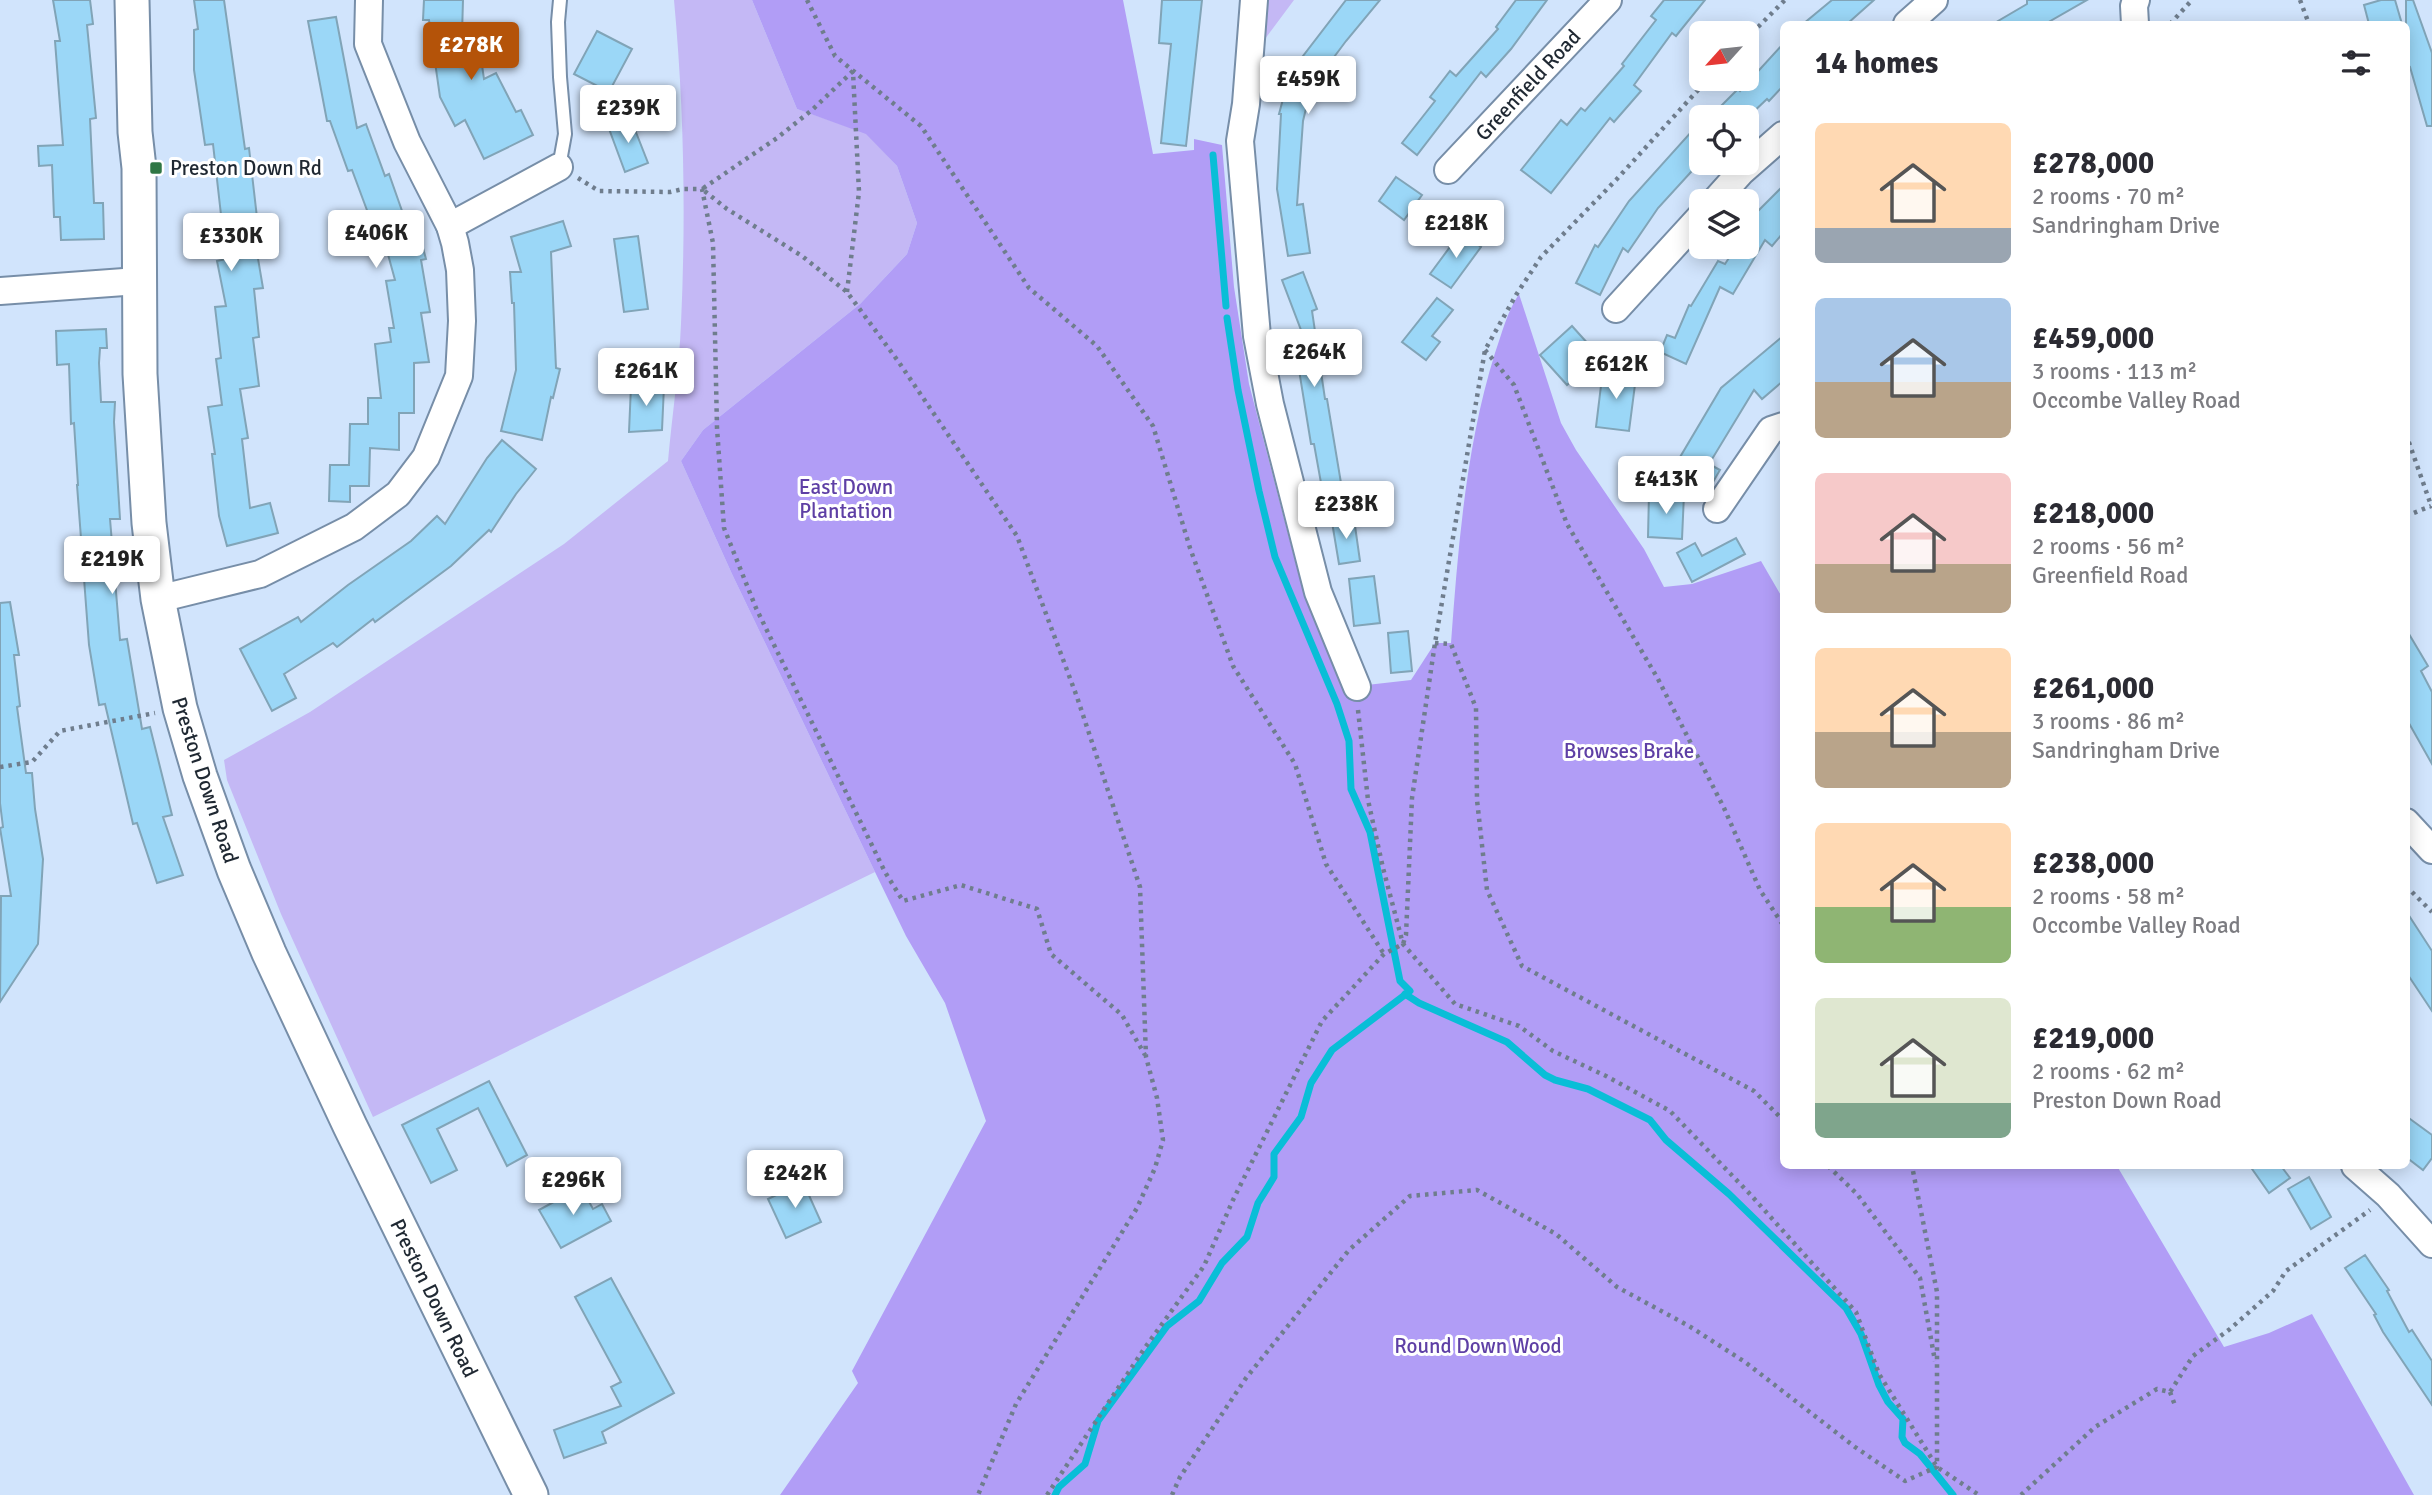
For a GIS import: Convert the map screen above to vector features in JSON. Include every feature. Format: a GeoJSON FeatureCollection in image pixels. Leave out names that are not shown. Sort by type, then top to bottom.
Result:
{"type":"FeatureCollection","features":[{"type":"Feature","properties":{"kind":"street","name":"Preston Down Road"},"geometry":{"type":"LineString","coordinates":[[132,0],[135,132],[139,168],[140,374],[149,523],[158,599],[180,708],[200,776],[234,870],[269,953],[350,1126],[531,1495]]}},
{"type":"Feature","properties":{"kind":"street"},"geometry":{"type":"LineString","coordinates":[[158,599],[260,574],[354,527],[398,494],[426,457],[459,376],[462,321],[460,270],[450,226],[407,142],[368,44],[369,0]]}},
{"type":"Feature","properties":{"kind":"street"},"geometry":{"type":"LineString","coordinates":[[1254,0],[1246,104],[1240,141],[1257,336],[1270,404],[1318,592],[1357,687]]}},
{"type":"Feature","properties":{"kind":"street","name":"Greenfield Road"},"geometry":{"type":"LineString","coordinates":[[1448,170],[1608,0]]}},
{"type":"Feature","properties":{"kind":"street"},"geometry":{"type":"LineString","coordinates":[[1910,21],[1934,0]]}},
{"type":"Feature","properties":{"kind":"street"},"geometry":{"type":"LineString","coordinates":[[2135,21],[2136,0]]}},
{"type":"Feature","properties":{"kind":"street"},"geometry":{"type":"LineString","coordinates":[[1726,189],[1780,138]]}},
{"type":"Feature","properties":{"kind":"street"},"geometry":{"type":"LineString","coordinates":[[450,226],[559,167]]}},
{"type":"Feature","properties":{"kind":"street"},"geometry":{"type":"LineString","coordinates":[[1616,309],[1689,229]]}},
{"type":"Feature","properties":{"kind":"street"},"geometry":{"type":"LineString","coordinates":[[0,290],[138,281]]}},
{"type":"Feature","properties":{"kind":"street"},"geometry":{"type":"LineString","coordinates":[[1717,509],[1770,430],[1780,427]]}},
{"type":"Feature","properties":{"kind":"street"},"geometry":{"type":"LineString","coordinates":[[2410,826],[2432,850]]}},
{"type":"Feature","properties":{"kind":"street"},"geometry":{"type":"LineString","coordinates":[[2358,1169],[2388,1195],[2432,1244]]}},
{"type":"Feature","properties":{"kind":"lane"},"geometry":{"type":"LineString","coordinates":[[559,167],[565,134],[560,77],[560,0]]}},
{"type":"Feature","properties":{"kind":"path"},"geometry":{"type":"LineString","coordinates":[[807,0],[835,56],[921,126],[1029,288],[1097,346],[1153,426],[1190,548],[1233,666],[1295,764],[1326,864],[1384,954]]}},
{"type":"Feature","properties":{"kind":"path"},"geometry":{"type":"LineString","coordinates":[[1759,26],[1785,0]]}},
{"type":"Feature","properties":{"kind":"path"},"geometry":{"type":"LineString","coordinates":[[2173,21],[2192,0]]}},
{"type":"Feature","properties":{"kind":"path"},"geometry":{"type":"LineString","coordinates":[[2300,0],[2308,21]]}},
{"type":"Feature","properties":{"kind":"path"},"geometry":{"type":"LineString","coordinates":[[559,167],[599,191],[670,192],[702,189],[795,124],[852,71]]}},
{"type":"Feature","properties":{"kind":"path"},"geometry":{"type":"LineString","coordinates":[[847,292],[859,192],[852,71]]}},
{"type":"Feature","properties":{"kind":"path"},"geometry":{"type":"LineString","coordinates":[[1047,1495],[1144,1349],[1205,1266],[1233,1200],[1322,1021],[1384,954],[1403,944],[1406,935],[1412,798],[1435,643],[1485,350],[1541,257],[1697,91]]}},
{"type":"Feature","properties":{"kind":"path"},"geometry":{"type":"LineString","coordinates":[[702,189],[727,209],[802,256],[847,292],[898,361],[1017,536],[1077,697],[1140,887],[1146,1057],[1157,1098],[1163,1140],[1155,1168],[1138,1208],[1016,1404],[978,1495]]}},
{"type":"Feature","properties":{"kind":"path"},"geometry":{"type":"LineString","coordinates":[[702,189],[713,243],[717,428],[724,528],[756,608],[884,872],[903,901],[961,885],[1037,909],[1051,954],[1122,1015],[1146,1057]]}},
{"type":"Feature","properties":{"kind":"path"},"geometry":{"type":"LineString","coordinates":[[1485,350],[1514,384],[1567,524],[1658,679],[1724,808],[1760,890],[1780,920]]}},
{"type":"Feature","properties":{"kind":"path"},"geometry":{"type":"LineString","coordinates":[[2410,445],[2432,507],[2410,515]]}},
{"type":"Feature","properties":{"kind":"path"},"geometry":{"type":"LineString","coordinates":[[1435,643],[1451,644],[1476,708],[1477,800],[1487,890],[1522,967],[1754,1091],[1780,1117]]}},
{"type":"Feature","properties":{"kind":"path"},"geometry":{"type":"LineString","coordinates":[[1357,687],[1368,800],[1382,868],[1403,944],[1455,1004],[1518,1026],[1553,1051],[1670,1111],[1749,1193],[1856,1312],[1879,1374],[1937,1467],[1979,1495]]}},
{"type":"Feature","properties":{"kind":"path"},"geometry":{"type":"LineString","coordinates":[[0,767],[33,762],[60,731],[180,708]]}},
{"type":"Feature","properties":{"kind":"path"},"geometry":{"type":"LineString","coordinates":[[2410,890],[2432,912]]}},
{"type":"Feature","properties":{"kind":"path"},"geometry":{"type":"LineString","coordinates":[[1831,1169],[1857,1195],[1920,1278],[1937,1372]]}},
{"type":"Feature","properties":{"kind":"path"},"geometry":{"type":"LineString","coordinates":[[1913,1169],[1937,1292],[1937,1467]]}},
{"type":"Feature","properties":{"kind":"path"},"geometry":{"type":"LineString","coordinates":[[1172,1495],[1180,1477],[1246,1378],[1349,1250],[1410,1196],[1477,1190],[1556,1234],[1617,1287],[1689,1325],[1745,1362],[1905,1481],[1937,1467]]}},
{"type":"Feature","properties":{"kind":"path"},"geometry":{"type":"LineString","coordinates":[[2170,1392],[2193,1356],[2230,1329],[2273,1291],[2286,1270],[2355,1221]]}},
{"type":"Feature","properties":{"kind":"path"},"geometry":{"type":"LineString","coordinates":[[2021,1495],[2095,1427],[2157,1389],[2170,1392]]}},
{"type":"Feature","properties":{"kind":"path"},"geometry":{"type":"LineString","coordinates":[[2170,1392],[2176,1408]]}},
{"type":"Feature","properties":{"kind":"shaded area"},"geometry":{"type":"Polygon","coordinates":[[[674,0],[752,0],[797,109],[866,133],[897,166],[917,223],[907,254],[860,304],[703,430],[681,461],[732,574],[875,872],[373,1117],[281,914],[227,780],[224,760],[310,712],[564,544],[668,461],[680,341],[683,243],[682,122],[674,0]]]}},
{"type":"Feature","properties":{"kind":"shaded area"},"geometry":{"type":"Polygon","coordinates":[[[1255,0],[1294,0],[1265,39],[1260,52],[1255,0]]]}},
{"type":"Feature","properties":{"kind":"green space"},"geometry":{"type":"Polygon","coordinates":[[[752,0],[1123,0],[1153,154],[1194,150],[1194,139],[1222,145],[1234,287],[1249,384],[1304,595],[1349,687],[1411,680],[1435,643],[1451,643],[1460,534],[1477,424],[1495,353],[1508,315],[1519,294],[1561,423],[1576,450],[1644,549],[1664,587],[1692,584],[1761,561],[1780,594],[1780,1169],[2119,1169],[2224,1347],[2269,1333],[2312,1314],[2414,1495],[780,1495],[858,1383],[852,1371],[986,1121],[945,1003],[906,936],[732,574],[681,461],[703,430],[860,304],[907,254],[917,223],[897,166],[866,134],[797,109],[752,0]]]}},
{"type":"Feature","properties":{"kind":"building"},"geometry":{"type":"Polygon","coordinates":[[[53,0],[90,0],[93,24],[87,25],[96,118],[90,119],[94,203],[103,203],[104,239],[61,240],[60,217],[54,217],[52,165],[39,166],[38,146],[63,145],[55,41],[60,41],[53,0]]]}},
{"type":"Feature","properties":{"kind":"building"},"geometry":{"type":"Polygon","coordinates":[[[194,0],[224,0],[245,149],[249,148],[259,235],[254,235],[263,288],[254,289],[259,337],[253,338],[259,386],[240,389],[248,438],[242,439],[250,508],[270,503],[278,533],[227,546],[219,516],[212,454],[215,454],[208,407],[222,405],[216,359],[221,358],[215,307],[226,306],[217,261],[226,259],[213,144],[205,145],[194,70],[194,30],[198,29],[194,0]]]}},
{"type":"Feature","properties":{"kind":"building"},"geometry":{"type":"Polygon","coordinates":[[[424,0],[463,0],[462,34],[477,31],[484,79],[496,73],[516,112],[521,110],[533,135],[484,159],[465,120],[455,126],[440,97],[429,20],[423,20],[424,0]]]}},
{"type":"Feature","properties":{"kind":"building"},"geometry":{"type":"Polygon","coordinates":[[[1162,0],[1202,0],[1186,146],[1161,143],[1171,44],[1159,43],[1162,0]]]}},
{"type":"Feature","properties":{"kind":"building"},"geometry":{"type":"Polygon","coordinates":[[[1346,0],[1380,0],[1311,88],[1303,121],[1297,205],[1303,204],[1310,253],[1288,256],[1277,189],[1279,114],[1290,73],[1346,0]]]}},
{"type":"Feature","properties":{"kind":"building"},"geometry":{"type":"Polygon","coordinates":[[[1516,0],[1547,0],[1511,49],[1486,77],[1481,72],[1417,155],[1402,143],[1435,101],[1430,97],[1450,71],[1456,76],[1498,29],[1496,27],[1516,0]]]}},
{"type":"Feature","properties":{"kind":"building"},"geometry":{"type":"Polygon","coordinates":[[[1664,0],[1705,0],[1676,36],[1672,33],[1634,85],[1641,91],[1614,122],[1610,118],[1551,193],[1521,170],[1561,120],[1567,125],[1581,108],[1585,111],[1624,66],[1622,64],[1656,20],[1651,16],[1664,0]]]}},
{"type":"Feature","properties":{"kind":"building"},"geometry":{"type":"Polygon","coordinates":[[[1832,0],[1874,0],[1850,21],[1807,21],[1832,0]]]}},
{"type":"Feature","properties":{"kind":"building"},"geometry":{"type":"Polygon","coordinates":[[[2027,0],[2087,0],[2050,21],[1998,21],[2027,4],[2027,0]]]}},
{"type":"Feature","properties":{"kind":"building"},"geometry":{"type":"Polygon","coordinates":[[[2381,0],[2395,0],[2401,21],[2368,21],[2364,5],[2381,0]]]}},
{"type":"Feature","properties":{"kind":"building"},"geometry":{"type":"Polygon","coordinates":[[[2406,0],[2413,0],[2432,53],[2432,126],[2427,126],[2410,67],[2410,21],[2406,21],[2406,0]]]}},
{"type":"Feature","properties":{"kind":"building"},"geometry":{"type":"Polygon","coordinates":[[[336,17],[357,128],[366,124],[385,176],[389,174],[407,225],[416,222],[426,259],[421,260],[430,312],[421,313],[429,362],[414,363],[414,413],[399,413],[399,450],[370,448],[369,486],[350,486],[350,502],[329,501],[330,465],[349,465],[350,424],[368,424],[368,398],[381,398],[375,344],[391,342],[389,328],[394,328],[386,281],[395,280],[378,218],[371,221],[352,170],[348,171],[330,121],[327,121],[308,21],[336,17]]]}},
{"type":"Feature","properties":{"kind":"building"},"geometry":{"type":"Polygon","coordinates":[[[597,31],[632,49],[609,92],[574,74],[597,31]]]}},
{"type":"Feature","properties":{"kind":"building"},"geometry":{"type":"Polygon","coordinates":[[[1780,47],[1780,89],[1769,101],[1767,99],[1759,107],[1722,105],[1736,91],[1759,91],[1759,70],[1780,47]]]}},
{"type":"Feature","properties":{"kind":"building"},"geometry":{"type":"Polygon","coordinates":[[[630,117],[648,163],[625,172],[608,126],[630,117]]]}},
{"type":"Feature","properties":{"kind":"building"},"geometry":{"type":"Polygon","coordinates":[[[1689,134],[1689,174],[1658,208],[1628,252],[1623,248],[1600,295],[1576,283],[1595,245],[1598,247],[1629,201],[1689,134]]]}},
{"type":"Feature","properties":{"kind":"building"},"geometry":{"type":"Polygon","coordinates":[[[1396,177],[1422,195],[1404,220],[1379,201],[1396,177]]]}},
{"type":"Feature","properties":{"kind":"building"},"geometry":{"type":"Polygon","coordinates":[[[1780,189],[1780,237],[1772,246],[1765,240],[1759,250],[1759,210],[1780,189]]]}},
{"type":"Feature","properties":{"kind":"building"},"geometry":{"type":"Polygon","coordinates":[[[563,221],[571,246],[551,252],[556,368],[560,369],[542,440],[501,431],[516,370],[510,272],[521,272],[511,237],[563,221]]]}},
{"type":"Feature","properties":{"kind":"building"},"geometry":{"type":"Polygon","coordinates":[[[1461,232],[1481,247],[1451,288],[1430,274],[1461,232]]]}},
{"type":"Feature","properties":{"kind":"building"},"geometry":{"type":"Polygon","coordinates":[[[638,236],[648,309],[624,312],[614,239],[638,236]]]}},
{"type":"Feature","properties":{"kind":"building"},"geometry":{"type":"Polygon","coordinates":[[[1728,259],[1754,259],[1733,294],[1720,287],[1686,364],[1660,352],[1667,335],[1675,338],[1689,305],[1691,306],[1718,261],[1725,264],[1728,259]]]}},
{"type":"Feature","properties":{"kind":"building"},"geometry":{"type":"Polygon","coordinates":[[[1303,272],[1317,309],[1312,311],[1344,501],[1325,505],[1314,444],[1311,444],[1294,339],[1304,338],[1282,280],[1303,272]]]}},
{"type":"Feature","properties":{"kind":"building"},"geometry":{"type":"Polygon","coordinates":[[[1437,298],[1453,310],[1432,336],[1440,342],[1426,360],[1402,342],[1437,298]]]}},
{"type":"Feature","properties":{"kind":"building"},"geometry":{"type":"Polygon","coordinates":[[[1572,326],[1599,356],[1567,385],[1540,355],[1572,326]]]}},
{"type":"Feature","properties":{"kind":"building"},"geometry":{"type":"Polygon","coordinates":[[[106,329],[107,348],[100,348],[99,363],[101,402],[115,402],[120,519],[110,519],[120,640],[127,639],[142,729],[150,727],[172,815],[163,817],[183,875],[157,883],[137,823],[133,824],[105,704],[99,705],[89,645],[74,423],[71,424],[69,364],[57,365],[56,331],[106,329]]]}},
{"type":"Feature","properties":{"kind":"building"},"geometry":{"type":"Polygon","coordinates":[[[1780,339],[1780,384],[1762,399],[1754,390],[1709,464],[1720,470],[1709,489],[1673,469],[1721,388],[1780,339]]]}},
{"type":"Feature","properties":{"kind":"building"},"geometry":{"type":"Polygon","coordinates":[[[1604,361],[1617,375],[1636,377],[1629,431],[1596,427],[1604,361]]]}},
{"type":"Feature","properties":{"kind":"building"},"geometry":{"type":"Polygon","coordinates":[[[631,386],[664,386],[662,430],[629,432],[631,386]]]}},
{"type":"Feature","properties":{"kind":"building"},"geometry":{"type":"Polygon","coordinates":[[[502,440],[536,469],[491,532],[489,530],[451,566],[375,622],[373,619],[337,647],[333,643],[284,674],[296,698],[272,711],[240,649],[298,617],[301,622],[411,541],[437,516],[445,524],[487,458],[502,440]]]}},
{"type":"Feature","properties":{"kind":"building"},"geometry":{"type":"Polygon","coordinates":[[[1649,493],[1684,494],[1682,539],[1648,537],[1649,493]]]}},
{"type":"Feature","properties":{"kind":"building"},"geometry":{"type":"Polygon","coordinates":[[[1354,519],[1360,561],[1339,564],[1332,522],[1354,519]]]}},
{"type":"Feature","properties":{"kind":"building"},"geometry":{"type":"Polygon","coordinates":[[[1736,538],[1745,554],[1692,582],[1677,553],[1695,543],[1702,556],[1736,538]]]}},
{"type":"Feature","properties":{"kind":"building"},"geometry":{"type":"Polygon","coordinates":[[[1374,576],[1380,623],[1354,626],[1349,579],[1374,576]]]}},
{"type":"Feature","properties":{"kind":"building"},"geometry":{"type":"Polygon","coordinates":[[[10,602],[19,655],[14,655],[20,706],[17,707],[26,773],[32,773],[43,859],[38,944],[0,1002],[1,896],[11,896],[0,828],[3,827],[0,803],[0,603],[10,602]]]}},
{"type":"Feature","properties":{"kind":"building"},"geometry":{"type":"Polygon","coordinates":[[[1408,631],[1412,671],[1391,673],[1388,633],[1408,631]]]}},
{"type":"Feature","properties":{"kind":"building"},"geometry":{"type":"Polygon","coordinates":[[[2410,636],[2428,666],[2421,671],[2432,692],[2432,764],[2410,725],[2410,636]]]}},
{"type":"Feature","properties":{"kind":"building"},"geometry":{"type":"Polygon","coordinates":[[[2410,917],[2432,951],[2432,1011],[2410,978],[2410,917]]]}},
{"type":"Feature","properties":{"kind":"building"},"geometry":{"type":"Polygon","coordinates":[[[489,1081],[527,1155],[507,1166],[478,1108],[437,1129],[457,1170],[431,1183],[402,1125],[489,1081]]]}},
{"type":"Feature","properties":{"kind":"building"},"geometry":{"type":"Polygon","coordinates":[[[2410,1119],[2432,1135],[2432,1158],[2423,1170],[2410,1160],[2410,1119]]]}},
{"type":"Feature","properties":{"kind":"building"},"geometry":{"type":"Polygon","coordinates":[[[2252,1169],[2283,1169],[2290,1178],[2269,1193],[2252,1169]]]}},
{"type":"Feature","properties":{"kind":"building"},"geometry":{"type":"Polygon","coordinates":[[[2309,1177],[2331,1217],[2311,1229],[2288,1189],[2309,1177]]]}},
{"type":"Feature","properties":{"kind":"building"},"geometry":{"type":"Polygon","coordinates":[[[803,1182],[821,1222],[786,1238],[768,1199],[803,1182]]]}},
{"type":"Feature","properties":{"kind":"building"},"geometry":{"type":"Polygon","coordinates":[[[581,1187],[593,1209],[602,1204],[611,1221],[561,1248],[539,1210],[581,1187]]]}},
{"type":"Feature","properties":{"kind":"building"},"geometry":{"type":"Polygon","coordinates":[[[2365,1255],[2389,1290],[2387,1291],[2409,1332],[2412,1330],[2432,1361],[2432,1405],[2383,1332],[2374,1315],[2376,1314],[2345,1268],[2365,1255]]]}},
{"type":"Feature","properties":{"kind":"building"},"geometry":{"type":"Polygon","coordinates":[[[611,1278],[674,1393],[602,1432],[606,1443],[564,1458],[554,1430],[621,1406],[611,1387],[621,1382],[575,1297],[611,1278]]]}},
{"type":"Feature","properties":{"kind":"waterway"},"geometry":{"type":"LineString","coordinates":[[1213,155],[1226,306]]}},
{"type":"Feature","properties":{"kind":"waterway"},"geometry":{"type":"LineString","coordinates":[[1055,1495],[1059,1487],[1085,1464],[1098,1421],[1167,1326],[1199,1301],[1222,1263],[1247,1237],[1258,1203],[1274,1177],[1274,1154],[1301,1117],[1311,1083],[1332,1050],[1410,991],[1400,981],[1370,832],[1351,789],[1349,741],[1337,704],[1275,557],[1238,390],[1227,318]]}},
{"type":"Feature","properties":{"kind":"waterway"},"geometry":{"type":"LineString","coordinates":[[1405,994],[1419,1003],[1507,1042],[1545,1075],[1588,1089],[1650,1120],[1666,1140],[1729,1194],[1846,1308],[1861,1334],[1879,1385],[1888,1402],[1903,1419],[1902,1437],[1905,1443],[1920,1454],[1953,1495]]}},
{"type":"Feature","properties":{"kind":"place","name":"Preston Down Rd"},"geometry":{"type":"Point","coordinates":[156,168]}},
{"type":"Feature","properties":{"kind":"park label","name":"East Down Plantation"},"geometry":{"type":"Point","coordinates":[846,499]}},
{"type":"Feature","properties":{"kind":"park label","name":"Browses Brake"},"geometry":{"type":"Point","coordinates":[1629,751]}},
{"type":"Feature","properties":{"kind":"park label","name":"Round Down Wood"},"geometry":{"type":"Point","coordinates":[1478,1346]}}]}
